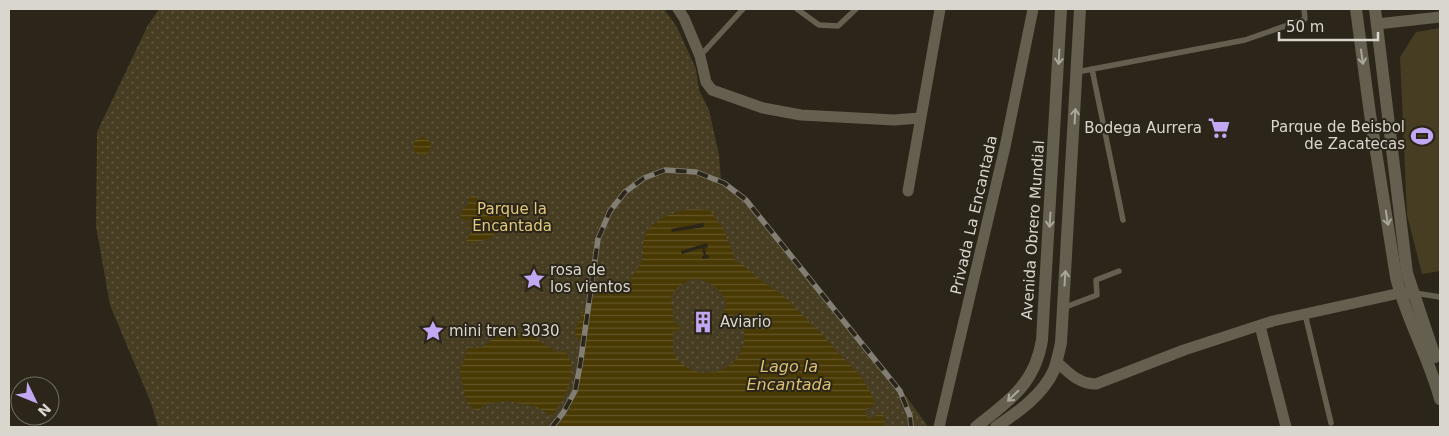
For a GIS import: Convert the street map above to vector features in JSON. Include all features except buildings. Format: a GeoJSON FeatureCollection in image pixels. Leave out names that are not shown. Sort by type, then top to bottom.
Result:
{"type":"FeatureCollection","features":[{"type":"Feature","properties":{"kind":"main road","name":"Avenida Obrero Mundial"},"geometry":{"type":"LineString","coordinates":[[976,427],[1018,393],[1027,381],[1040,356],[1047,271],[1061,9]]}},
{"type":"Feature","properties":{"kind":"main road"},"geometry":{"type":"LineString","coordinates":[[996,427],[1027,404],[1044,387],[1053,372],[1061,344],[1080,9]]}},
{"type":"Feature","properties":{"kind":"main road"},"geometry":{"type":"LineString","coordinates":[[1356,9],[1370,114],[1400,293],[1434,376],[1440,399]]}},
{"type":"Feature","properties":{"kind":"main road"},"geometry":{"type":"LineString","coordinates":[[1375,9],[1408,274],[1440,372]]}},
{"type":"Feature","properties":{"kind":"main road"},"geometry":{"type":"LineString","coordinates":[[1370,114],[1389,114]]}},
{"type":"Feature","properties":{"kind":"street"},"geometry":{"type":"LineString","coordinates":[[678,9],[684,18],[700,56],[706,82],[712,90],[763,108],[801,115],[894,120],[920,118]]}},
{"type":"Feature","properties":{"kind":"street"},"geometry":{"type":"LineString","coordinates":[[908,191],[940,9]]}},
{"type":"Feature","properties":{"kind":"street","name":"Privada La Encantada"},"geometry":{"type":"LineString","coordinates":[[939,427],[1005,147],[1033,9]]}},
{"type":"Feature","properties":{"kind":"street"},"geometry":{"type":"LineString","coordinates":[[1377,24],[1440,18]]}},
{"type":"Feature","properties":{"kind":"street"},"geometry":{"type":"LineString","coordinates":[[1056,362],[1073,377],[1087,384],[1096,384],[1184,350],[1260,326],[1400,293],[1413,293]]}},
{"type":"Feature","properties":{"kind":"street"},"geometry":{"type":"LineString","coordinates":[[1260,326],[1286,427]]}},
{"type":"Feature","properties":{"kind":"lane"},"geometry":{"type":"LineString","coordinates":[[700,56],[744,9]]}},
{"type":"Feature","properties":{"kind":"lane"},"geometry":{"type":"LineString","coordinates":[[797,9],[819,24],[838,26],[856,9]]}},
{"type":"Feature","properties":{"kind":"lane"},"geometry":{"type":"LineString","coordinates":[[1077,72],[1245,40],[1305,19],[1304,9]]}},
{"type":"Feature","properties":{"kind":"lane"},"geometry":{"type":"LineString","coordinates":[[1092,70],[1123,220]]}},
{"type":"Feature","properties":{"kind":"lane"},"geometry":{"type":"LineString","coordinates":[[1063,308],[1097,295],[1096,280],[1119,271]]}},
{"type":"Feature","properties":{"kind":"lane"},"geometry":{"type":"LineString","coordinates":[[1413,293],[1440,297]]}},
{"type":"Feature","properties":{"kind":"lane"},"geometry":{"type":"LineString","coordinates":[[1305,314],[1331,422]]}},
{"type":"Feature","properties":{"kind":"green space","name":"Parque la Encantada"},"geometry":{"type":"Polygon","coordinates":[[[159,9],[664,9],[677,27],[696,69],[699,90],[709,110],[719,155],[721,181],[764,218],[886,369],[927,427],[158,427],[151,403],[110,305],[96,226],[97,132],[148,25],[159,9]]]}},
{"type":"Feature","properties":{"kind":"green space","name":"Parque de Beisbol de Zacatecas"},"geometry":{"type":"Polygon","coordinates":[[[1440,28],[1440,271],[1422,274],[1407,215],[1400,57],[1416,32],[1440,28]]]}},
{"type":"Feature","properties":{"kind":"water"},"geometry":{"type":"Polygon","coordinates":[[[418,137],[426,137],[431,142],[429,153],[418,155],[413,150],[413,142],[418,137]]]}},
{"type":"Feature","properties":{"kind":"water"},"geometry":{"type":"Polygon","coordinates":[[[474,195],[489,211],[499,211],[508,207],[508,214],[506,221],[496,234],[482,241],[467,242],[466,240],[473,231],[471,228],[466,228],[472,222],[470,219],[466,221],[460,217],[463,209],[467,207],[469,201],[467,199],[474,195]]]}},
{"type":"Feature","properties":{"kind":"water","name":"Lago la Encantada"},"geometry":{"type":"Polygon","coordinates":[[[690,209],[709,210],[723,228],[736,262],[743,265],[782,295],[861,376],[873,397],[874,405],[867,408],[865,413],[869,419],[874,418],[878,413],[883,415],[885,421],[882,427],[556,427],[569,411],[579,361],[586,347],[576,336],[575,332],[587,305],[591,299],[602,291],[626,287],[642,260],[643,244],[649,229],[660,219],[690,209]],[[695,279],[684,283],[671,296],[674,322],[680,328],[673,331],[673,353],[684,366],[698,372],[713,372],[726,368],[737,359],[743,346],[744,331],[737,313],[726,320],[721,318],[720,316],[727,305],[723,295],[715,287],[695,279]]]}},
{"type":"Feature","properties":{"kind":"water"},"geometry":{"type":"Polygon","coordinates":[[[507,332],[530,334],[556,352],[566,351],[571,363],[571,376],[563,398],[552,416],[537,407],[508,401],[484,404],[479,411],[467,403],[460,370],[469,346],[480,348],[507,332]]]}},
{"type":"Feature","properties":{"kind":"pier"},"geometry":{"type":"Polygon","coordinates":[[[703,223],[704,227],[672,232],[671,229],[703,223]]]}},
{"type":"Feature","properties":{"kind":"pier"},"geometry":{"type":"Polygon","coordinates":[[[707,243],[708,247],[705,248],[706,255],[709,255],[709,258],[702,259],[702,256],[704,256],[702,248],[682,254],[681,251],[707,243]]]}},
{"type":"Feature","properties":{"kind":"railway"},"geometry":{"type":"LineString","coordinates":[[552,427],[563,413],[575,391],[598,239],[610,211],[625,192],[644,178],[665,170],[696,172],[724,183],[746,200],[900,391],[910,416],[911,427]]}},
{"type":"Feature","properties":{"kind":"place","name":"Bodega Aurrera"},"geometry":{"type":"Point","coordinates":[1219,128]}},
{"type":"Feature","properties":{"kind":"place","name":"Parque de Beisbol de Zacatecas"},"geometry":{"type":"Point","coordinates":[1422,136]}},
{"type":"Feature","properties":{"kind":"place","name":"rosa de los vientos"},"geometry":{"type":"Point","coordinates":[534,279]}},
{"type":"Feature","properties":{"kind":"place","name":"Aviario"},"geometry":{"type":"Point","coordinates":[703,322]}},
{"type":"Feature","properties":{"kind":"place","name":"mini tren 3030"},"geometry":{"type":"Point","coordinates":[433,331]}}]}
